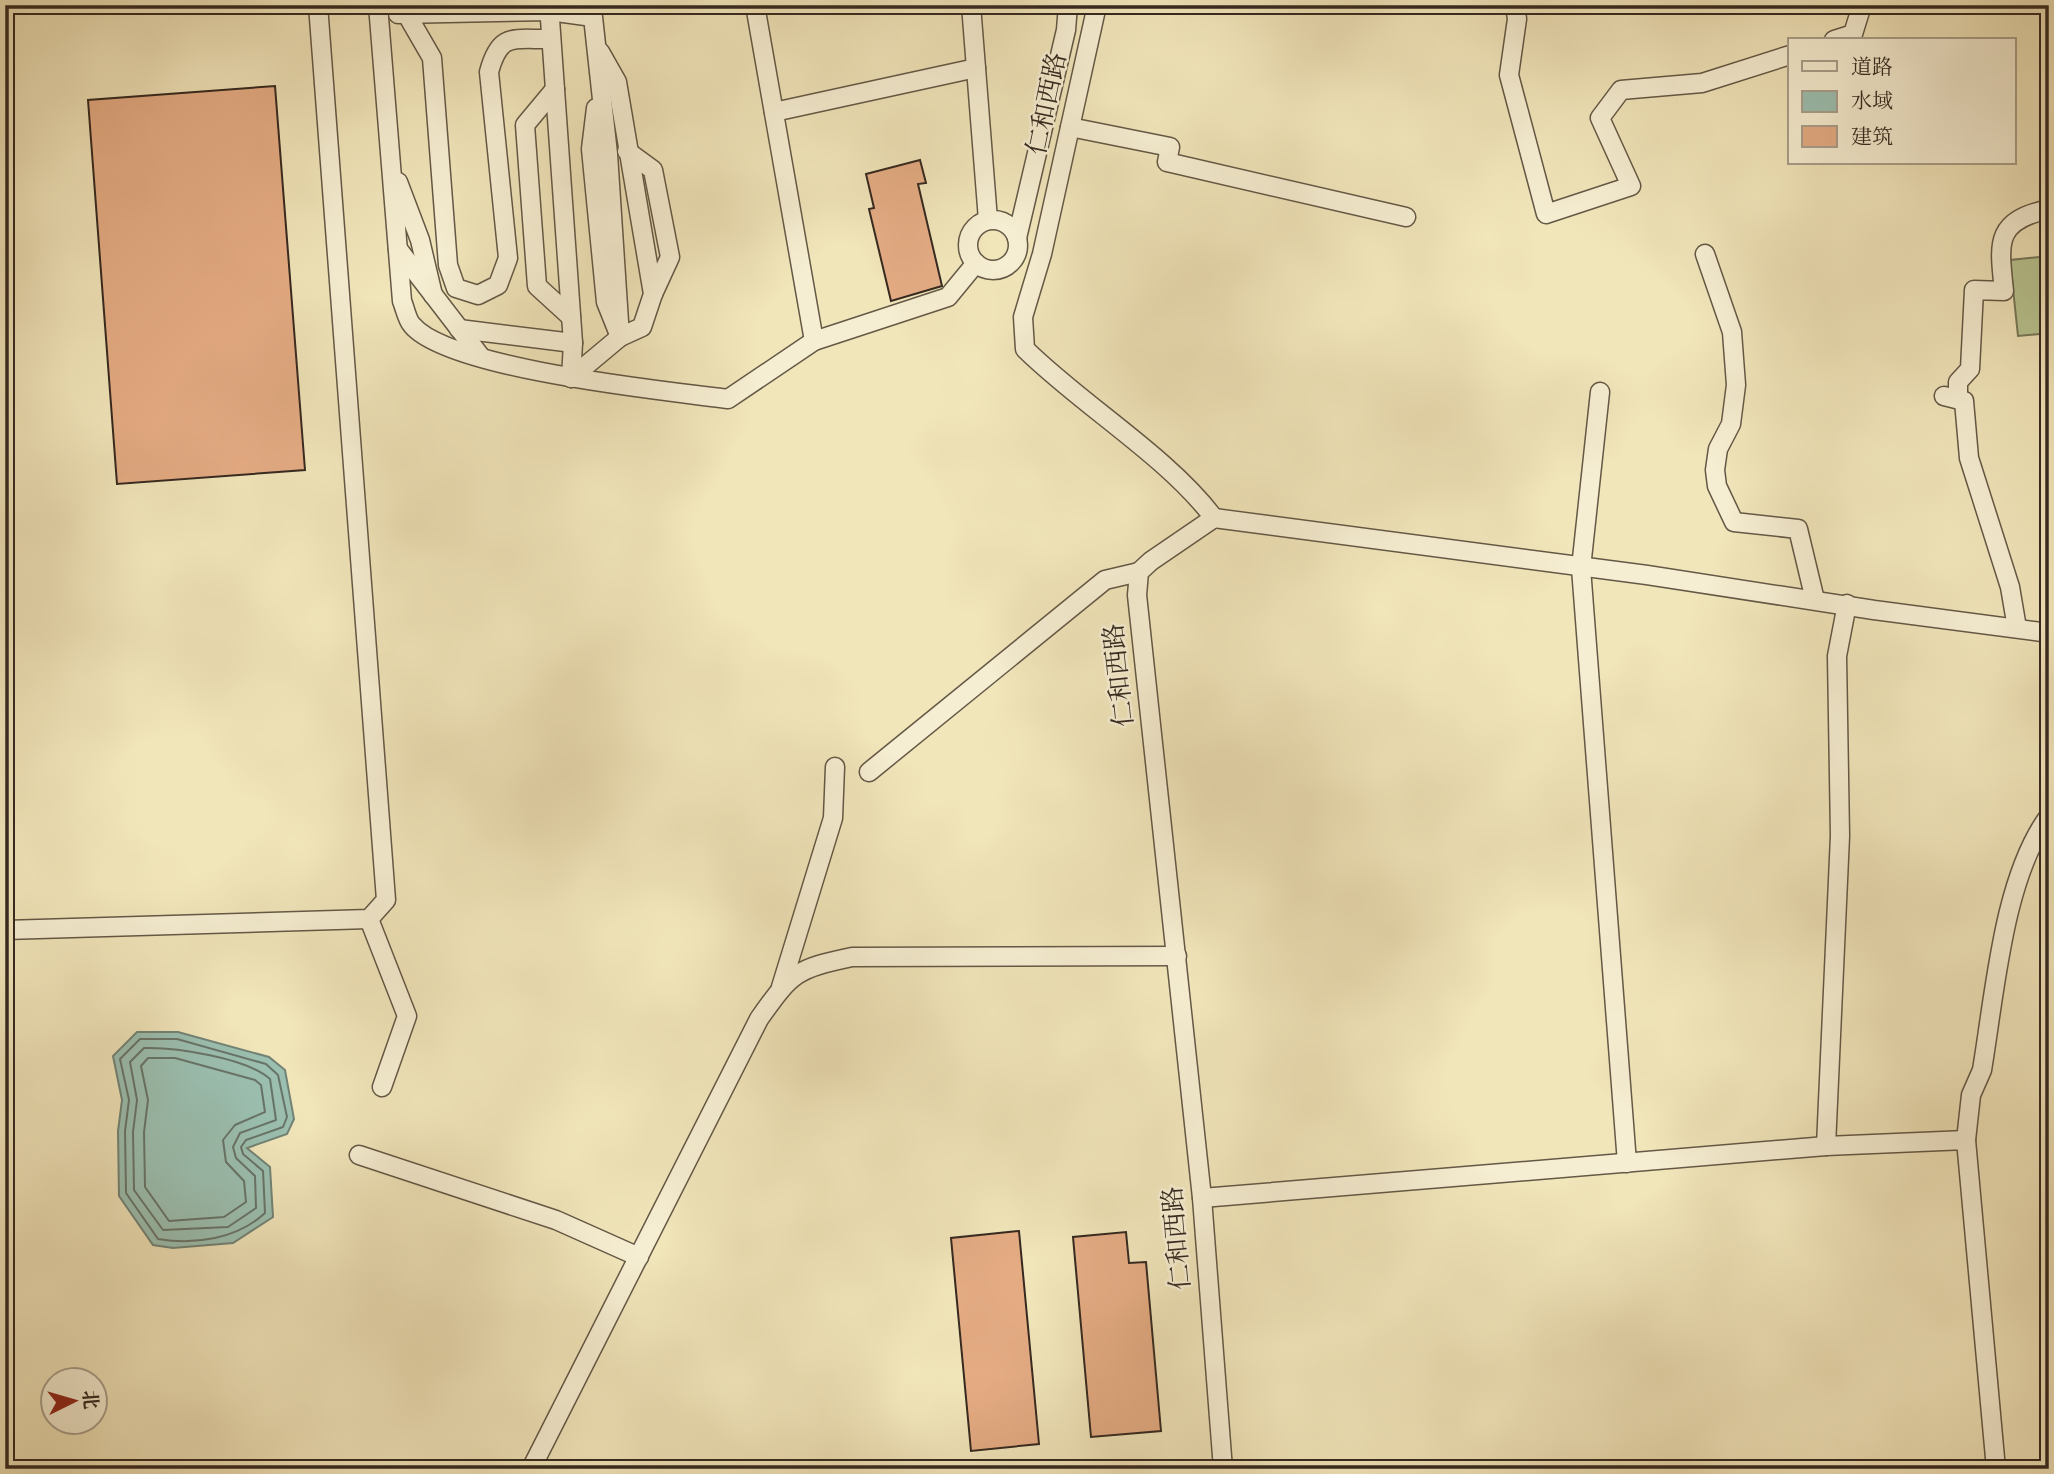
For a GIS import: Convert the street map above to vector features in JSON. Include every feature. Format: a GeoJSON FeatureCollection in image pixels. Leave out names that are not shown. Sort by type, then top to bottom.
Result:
{"type":"FeatureCollection","features":[{"type":"Feature","properties":{"kind":"street"},"geometry":{"type":"LineString","coordinates":[[5,930],[369,919],[386,900],[318,5]]}},
{"type":"Feature","properties":{"kind":"street"},"geometry":{"type":"LineString","coordinates":[[755,5],[814,341]]}},
{"type":"Feature","properties":{"kind":"street"},"geometry":{"type":"LineString","coordinates":[[971,5],[988,220]]}},
{"type":"Feature","properties":{"kind":"street"},"geometry":{"type":"LineString","coordinates":[[1017,237],[1009,225],[988,220],[975,228],[968,242],[971,257],[976,263],[990,270],[1006,266],[1016,254],[1017,237],[1066,30],[1068,5]]}},
{"type":"Feature","properties":{"kind":"street","name":"仁和西路"},"geometry":{"type":"LineString","coordinates":[[1097,5],[1042,254],[1023,317],[1025,349],[1055,378],[1195,492],[1214,518]]}},
{"type":"Feature","properties":{"kind":"street"},"geometry":{"type":"LineString","coordinates":[[1515,5],[1517,19],[1508,75],[1546,214],[1631,186],[1600,118],[1621,90],[1702,83],[1788,56]]}},
{"type":"Feature","properties":{"kind":"street"},"geometry":{"type":"LineString","coordinates":[[1840,38],[1853,34],[1862,5]]}},
{"type":"Feature","properties":{"kind":"street"},"geometry":{"type":"LineString","coordinates":[[620,337],[608,154],[593,17],[549,8],[406,13],[378,10],[402,301],[411,325],[439,344],[481,357],[571,378],[728,399],[814,341],[948,297],[976,263]]}},
{"type":"Feature","properties":{"kind":"street"},"geometry":{"type":"LineString","coordinates":[[549,8],[573,343],[571,378]]}},
{"type":"Feature","properties":{"kind":"street"},"geometry":{"type":"LineString","coordinates":[[406,13],[432,58],[448,265],[456,288],[478,295],[498,285],[508,258],[489,72],[495,51],[507,40],[551,39]]}},
{"type":"Feature","properties":{"kind":"street"},"geometry":{"type":"LineString","coordinates":[[571,378],[620,337],[642,327],[653,294],[617,82],[596,46]]}},
{"type":"Feature","properties":{"kind":"street"},"geometry":{"type":"LineString","coordinates":[[774,112],[976,68]]}},
{"type":"Feature","properties":{"kind":"street"},"geometry":{"type":"LineString","coordinates":[[555,89],[525,125],[537,286],[571,317]]}},
{"type":"Feature","properties":{"kind":"street"},"geometry":{"type":"LineString","coordinates":[[1070,127],[1170,147],[1167,162],[1406,217]]}},
{"type":"Feature","properties":{"kind":"street"},"geometry":{"type":"LineString","coordinates":[[391,164],[420,240],[433,295]]}},
{"type":"Feature","properties":{"kind":"street"},"geometry":{"type":"LineString","coordinates":[[2017,628],[2010,587],[1969,458],[1965,401],[1951,397],[1958,382],[1970,369],[1974,290],[2004,291],[2000,246],[2009,225],[2024,215],[2049,209]]}},
{"type":"Feature","properties":{"kind":"street"},"geometry":{"type":"LineString","coordinates":[[397,248],[481,357]]}},
{"type":"Feature","properties":{"kind":"street"},"geometry":{"type":"LineString","coordinates":[[1705,254],[1732,332],[1736,384],[1731,424],[1718,449],[1717,486],[1734,522],[1798,529],[1815,600]]}},
{"type":"Feature","properties":{"kind":"street"},"geometry":{"type":"LineString","coordinates":[[459,329],[573,343]]}},
{"type":"Feature","properties":{"kind":"street"},"geometry":{"type":"LineString","coordinates":[[1600,393],[1581,568],[1627,1163]]}},
{"type":"Feature","properties":{"kind":"street"},"geometry":{"type":"LineString","coordinates":[[869,772],[1104,580],[1139,572],[1214,518],[2049,633]]}},
{"type":"Feature","properties":{"kind":"street","name":"仁和西路"},"geometry":{"type":"LineString","coordinates":[[1139,572],[1137,595],[1202,1198],[1223,1469]]}},
{"type":"Feature","properties":{"kind":"street"},"geometry":{"type":"LineString","coordinates":[[1826,1146],[1840,836],[1837,656],[1847,604]]}},
{"type":"Feature","properties":{"kind":"street"},"geometry":{"type":"LineString","coordinates":[[780,989],[833,818],[835,767]]}},
{"type":"Feature","properties":{"kind":"street"},"geometry":{"type":"LineString","coordinates":[[1996,1469],[1966,1140],[1971,1095],[1982,1070],[2013,897],[2031,840],[2049,816]]}},
{"type":"Feature","properties":{"kind":"street"},"geometry":{"type":"LineString","coordinates":[[369,919],[407,1016],[382,1087]]}},
{"type":"Feature","properties":{"kind":"street"},"geometry":{"type":"LineString","coordinates":[[531,1469],[759,1019],[780,989],[806,967],[852,957],[1177,956]]}},
{"type":"Feature","properties":{"kind":"street"},"geometry":{"type":"LineString","coordinates":[[1202,1198],[1826,1146],[1966,1140]]}},
{"type":"Feature","properties":{"kind":"street"},"geometry":{"type":"LineString","coordinates":[[359,1155],[556,1220],[639,1258]]}},
{"type":"Feature","properties":{"kind":"green space"},"geometry":{"type":"Polygon","coordinates":[[[2049,256],[2049,333],[2018,336],[2010,260],[2049,256]]]}},
{"type":"Feature","properties":{"kind":"water"},"geometry":{"type":"Polygon","coordinates":[[[137,1032],[178,1032],[269,1057],[285,1070],[294,1119],[287,1134],[247,1148],[270,1167],[273,1217],[233,1243],[173,1248],[153,1245],[119,1196],[118,1131],[122,1100],[113,1056],[137,1032]]]}},
{"type":"Feature","properties":{"kind":"building"},"geometry":{"type":"Polygon","coordinates":[[[275,86],[305,470],[117,484],[88,100],[275,86]]]}},
{"type":"Feature","properties":{"kind":"building"},"geometry":{"type":"Polygon","coordinates":[[[920,160],[926,183],[918,184],[942,286],[891,301],[869,209],[874,208],[866,174],[920,160]]]}},
{"type":"Feature","properties":{"kind":"building"},"geometry":{"type":"Polygon","coordinates":[[[1019,1231],[1039,1444],[971,1451],[951,1238],[1019,1231]]]}},
{"type":"Feature","properties":{"kind":"building"},"geometry":{"type":"Polygon","coordinates":[[[1126,1232],[1129,1263],[1146,1262],[1161,1431],[1091,1437],[1073,1237],[1126,1232]]]}}]}
